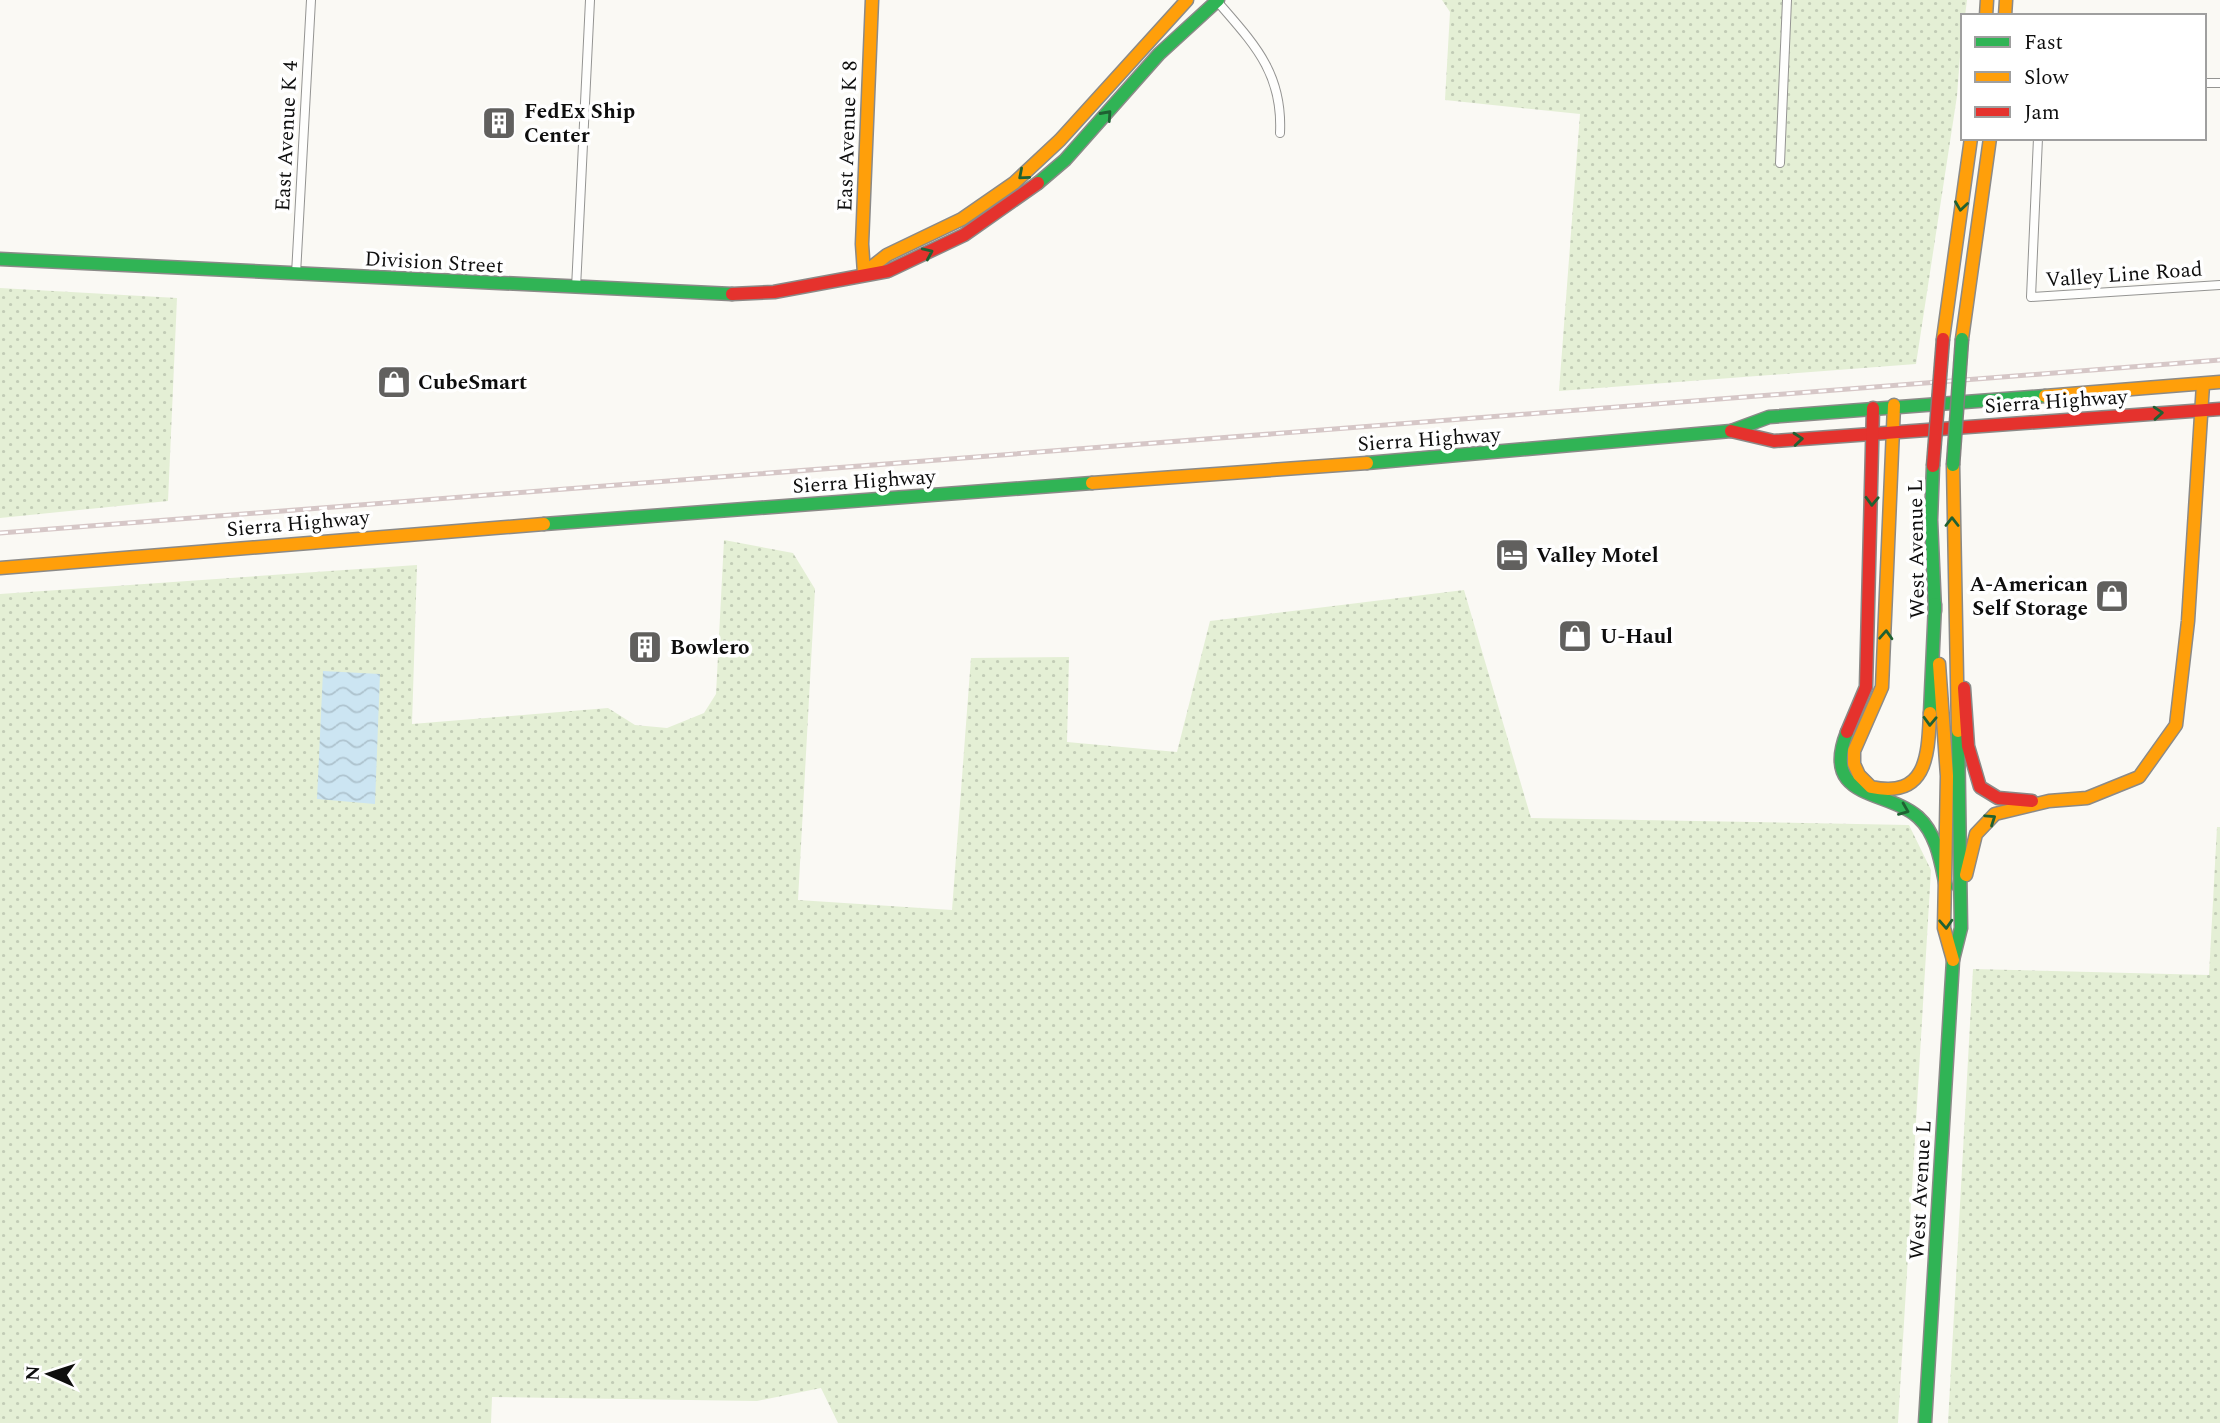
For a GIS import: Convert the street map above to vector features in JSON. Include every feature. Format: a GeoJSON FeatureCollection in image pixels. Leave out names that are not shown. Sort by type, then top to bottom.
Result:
{"type":"FeatureCollection","features":[{"type":"Feature","properties":{"kind":"main road","name":"East Avenue K 8"},"geometry":{"type":"LineString","coordinates":[[864,273],[862,244],[872,0]]}},
{"type":"Feature","properties":{"kind":"main road"},"geometry":{"type":"LineString","coordinates":[[864,273],[881,255],[927,237],[966,216],[1014,183],[1070,131],[1143,42],[1187,0]]}},
{"type":"Feature","properties":{"kind":"main road","name":"Division Street"},"geometry":{"type":"LineString","coordinates":[[0,259],[732,294],[819,285],[864,273],[888,271],[944,246],[1023,195],[1065,160],[1159,54],[1217,0]]}},
{"type":"Feature","properties":{"kind":"main road","name":"West Avenue L"},"geometry":{"type":"LineString","coordinates":[[1953,960],[1944,928],[1947,776],[1931,522],[1943,340],[1971,140]]}},
{"type":"Feature","properties":{"kind":"main road","name":"West Avenue L"},"geometry":{"type":"LineString","coordinates":[[1925,1423],[1953,960],[1961,928],[1962,903],[1953,580],[1953,465],[1962,339],[1990,140]]}},
{"type":"Feature","properties":{"kind":"main road","name":"Sierra Highway"},"geometry":{"type":"LineString","coordinates":[[0,568],[429,532],[1517,452],[1731,431],[1769,417],[1894,405],[2220,382]]}},
{"type":"Feature","properties":{"kind":"main road"},"geometry":{"type":"LineString","coordinates":[[1953,580],[1973,775],[1981,789],[1990,795],[2008,800],[2049,801],[2087,798],[2139,778],[2176,725],[2188,621],[2203,384]]}},
{"type":"Feature","properties":{"kind":"main road"},"geometry":{"type":"LineString","coordinates":[[1894,405],[1882,687],[1876,704],[1851,750],[1853,766],[1871,787],[1904,788],[1920,775],[1928,758],[1935,604]]}},
{"type":"Feature","properties":{"kind":"main road"},"geometry":{"type":"LineString","coordinates":[[1873,408],[1866,687],[1843,744],[1842,764],[1850,781],[1864,795],[1905,810],[1921,820],[1939,854],[1946,887]]}},
{"type":"Feature","properties":{"kind":"main road","name":"Sierra Highway"},"geometry":{"type":"LineString","coordinates":[[1731,431],[1774,441],[2220,409]]}},
{"type":"Feature","properties":{"kind":"main road"},"geometry":{"type":"LineString","coordinates":[[1962,903],[1971,849],[1983,823],[1995,814],[2049,801]]}},
{"type":"Feature","properties":{"kind":"street","name":"East Avenue K 4"},"geometry":{"type":"LineString","coordinates":[[296,274],[311,0]]}},
{"type":"Feature","properties":{"kind":"street"},"geometry":{"type":"LineString","coordinates":[[576,288],[590,0]]}},
{"type":"Feature","properties":{"kind":"street"},"geometry":{"type":"LineString","coordinates":[[1217,0],[1270,69],[1281,112],[1280,132]]}},
{"type":"Feature","properties":{"kind":"street"},"geometry":{"type":"LineString","coordinates":[[1780,163],[1787,0]]}},
{"type":"Feature","properties":{"kind":"street","name":"Valley Line Road"},"geometry":{"type":"LineString","coordinates":[[2038,140],[2031,297],[2220,285]]}},
{"type":"Feature","properties":{"kind":"green space"},"geometry":{"type":"Polygon","coordinates":[[[1442,0],[1967,0],[1965,14],[1961,14],[1957,96],[1916,364],[1559,391],[1580,114],[1445,100],[1450,12],[1442,0]]]}},
{"type":"Feature","properties":{"kind":"green space"},"geometry":{"type":"Polygon","coordinates":[[[0,288],[177,298],[168,501],[0,518],[0,288]]]}},
{"type":"Feature","properties":{"kind":"green space"},"geometry":{"type":"Polygon","coordinates":[[[724,540],[793,553],[815,589],[798,900],[952,910],[971,658],[1069,657],[1067,742],[1177,752],[1210,621],[1464,590],[1531,818],[1909,825],[1931,870],[1898,1423],[838,1423],[821,1388],[757,1401],[492,1397],[491,1423],[0,1423],[0,594],[417,565],[412,724],[608,708],[635,725],[667,728],[704,713],[716,694],[724,540]]]}},
{"type":"Feature","properties":{"kind":"green space"},"geometry":{"type":"Polygon","coordinates":[[[2217,827],[2220,827],[2220,1423],[1948,1423],[1973,969],[2209,975],[2217,827]]]}},
{"type":"Feature","properties":{"kind":"water"},"geometry":{"type":"Polygon","coordinates":[[[323,671],[380,674],[375,804],[317,799],[323,671]]]}},
{"type":"Feature","properties":{"kind":"railway"},"geometry":{"type":"LineString","coordinates":[[0,533],[2220,360]]}},
{"type":"Feature","properties":{"kind":"traffic: fast"},"geometry":{"type":"LineString","coordinates":[[1038,183],[1065,160],[1159,54],[1218,0]]}},
{"type":"Feature","properties":{"kind":"traffic: fast"},"geometry":{"type":"LineString","coordinates":[[0,259],[732,294]]}},
{"type":"Feature","properties":{"kind":"traffic: fast"},"geometry":{"type":"LineString","coordinates":[[1953,465],[1962,339]]}},
{"type":"Feature","properties":{"kind":"traffic: fast"},"geometry":{"type":"LineString","coordinates":[[1367,463],[1731,431],[1769,417],[2045,396]]}},
{"type":"Feature","properties":{"kind":"traffic: fast"},"geometry":{"type":"LineString","coordinates":[[1933,466],[1931,520],[1935,611]]}},
{"type":"Feature","properties":{"kind":"traffic: fast"},"geometry":{"type":"LineString","coordinates":[[544,524],[1092,483]]}},
{"type":"Feature","properties":{"kind":"traffic: fast"},"geometry":{"type":"LineString","coordinates":[[1930,713],[1935,604]]}},
{"type":"Feature","properties":{"kind":"traffic: fast"},"geometry":{"type":"LineString","coordinates":[[1925,1423],[1953,960],[1961,928],[1958,731]]}},
{"type":"Feature","properties":{"kind":"traffic: fast"},"geometry":{"type":"LineString","coordinates":[[1847,732],[1841,754],[1842,770],[1849,781],[1860,790],[1905,808],[1918,817],[1930,832],[1937,849],[1946,887]]}},
{"type":"Feature","properties":{"kind":"traffic: slow"},"geometry":{"type":"LineString","coordinates":[[864,273],[862,244],[872,0]]}},
{"type":"Feature","properties":{"kind":"traffic: slow"},"geometry":{"type":"LineString","coordinates":[[864,273],[887,255],[962,219],[1014,183],[1060,140],[1187,0]]}},
{"type":"Feature","properties":{"kind":"traffic: slow"},"geometry":{"type":"LineString","coordinates":[[1986,14],[1987,0]]}},
{"type":"Feature","properties":{"kind":"traffic: slow"},"geometry":{"type":"LineString","coordinates":[[2005,14],[2006,0]]}},
{"type":"Feature","properties":{"kind":"traffic: slow"},"geometry":{"type":"LineString","coordinates":[[1943,339],[1971,140]]}},
{"type":"Feature","properties":{"kind":"traffic: slow"},"geometry":{"type":"LineString","coordinates":[[1962,339],[1990,140]]}},
{"type":"Feature","properties":{"kind":"traffic: slow"},"geometry":{"type":"LineString","coordinates":[[2045,396],[2220,382]]}},
{"type":"Feature","properties":{"kind":"traffic: slow"},"geometry":{"type":"LineString","coordinates":[[1966,875],[1976,834],[1995,814],[2049,801],[2087,798],[2139,777],[2176,725],[2188,621],[2203,384]]}},
{"type":"Feature","properties":{"kind":"traffic: slow"},"geometry":{"type":"LineString","coordinates":[[1894,405],[1882,687],[1854,751],[1854,764],[1859,775],[1871,787],[1890,789],[1904,786],[1914,780],[1925,758],[1930,713]]}},
{"type":"Feature","properties":{"kind":"traffic: slow"},"geometry":{"type":"LineString","coordinates":[[1092,483],[1367,463]]}},
{"type":"Feature","properties":{"kind":"traffic: slow"},"geometry":{"type":"LineString","coordinates":[[1953,465],[1958,731]]}},
{"type":"Feature","properties":{"kind":"traffic: slow"},"geometry":{"type":"LineString","coordinates":[[0,568],[544,524]]}},
{"type":"Feature","properties":{"kind":"traffic: slow"},"geometry":{"type":"LineString","coordinates":[[1939,664],[1947,776],[1944,928],[1953,960]]}},
{"type":"Feature","properties":{"kind":"traffic: jam"},"geometry":{"type":"LineString","coordinates":[[732,294],[774,292],[888,271],[964,235],[1038,183]]}},
{"type":"Feature","properties":{"kind":"traffic: jam"},"geometry":{"type":"LineString","coordinates":[[1933,466],[1943,339]]}},
{"type":"Feature","properties":{"kind":"traffic: jam"},"geometry":{"type":"LineString","coordinates":[[1847,732],[1866,687],[1873,408]]}},
{"type":"Feature","properties":{"kind":"traffic: jam"},"geometry":{"type":"LineString","coordinates":[[1731,431],[1774,441],[2220,409]]}},
{"type":"Feature","properties":{"kind":"traffic: jam"},"geometry":{"type":"LineString","coordinates":[[1964,688],[1968,746],[1980,787],[1998,798],[2032,801]]}},
{"type":"Feature","properties":{"kind":"place","name":"FedEx Ship Center"},"geometry":{"type":"Point","coordinates":[499,123]}},
{"type":"Feature","properties":{"kind":"place","name":"CubeSmart"},"geometry":{"type":"Point","coordinates":[394,382]}},
{"type":"Feature","properties":{"kind":"place","name":"Valley Motel"},"geometry":{"type":"Point","coordinates":[1512,555]}},
{"type":"Feature","properties":{"kind":"place","name":"A-American Self Storage"},"geometry":{"type":"Point","coordinates":[2112,596]}},
{"type":"Feature","properties":{"kind":"place","name":"U-Haul"},"geometry":{"type":"Point","coordinates":[1575,636]}},
{"type":"Feature","properties":{"kind":"place","name":"Bowlero"},"geometry":{"type":"Point","coordinates":[645,647]}}]}
